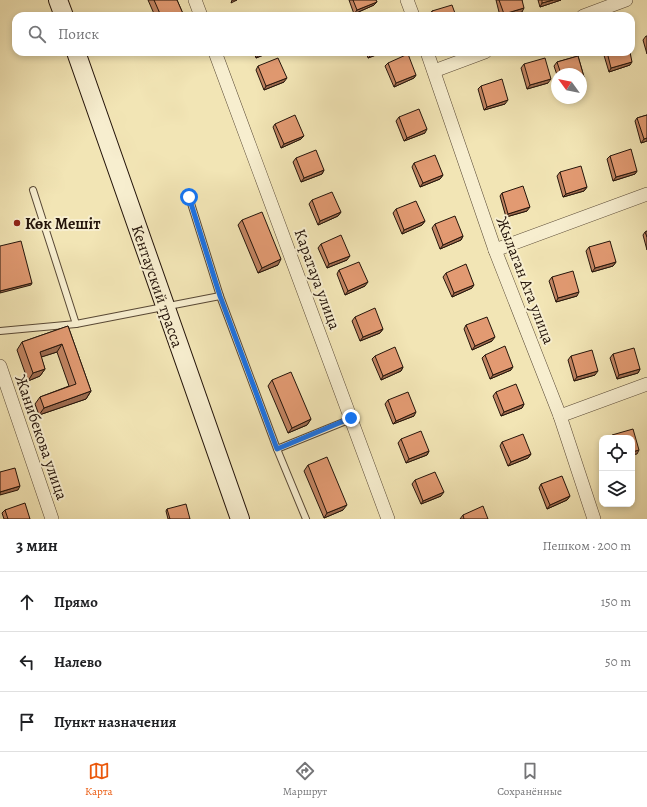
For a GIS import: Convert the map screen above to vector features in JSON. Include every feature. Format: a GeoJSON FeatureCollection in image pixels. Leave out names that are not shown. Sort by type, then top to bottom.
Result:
{"type":"FeatureCollection","features":[{"type":"Feature","properties":{"kind":"main road"},"geometry":{"type":"LineString","coordinates":[[58,0],[62,12]]}},
{"type":"Feature","properties":{"kind":"main road","name":"Кентауский трасса"},"geometry":{"type":"LineString","coordinates":[[77,56],[240,519]]}},
{"type":"Feature","properties":{"kind":"street"},"geometry":{"type":"LineString","coordinates":[[195,0],[200,12]]}},
{"type":"Feature","properties":{"kind":"street"},"geometry":{"type":"LineString","coordinates":[[407,0],[412,12]]}},
{"type":"Feature","properties":{"kind":"street"},"geometry":{"type":"LineString","coordinates":[[594,12],[626,0]]}},
{"type":"Feature","properties":{"kind":"street","name":"Каратауа улица"},"geometry":{"type":"LineString","coordinates":[[216,56],[388,519]]}},
{"type":"Feature","properties":{"kind":"street","name":"Жылаган Ата улица"},"geometry":{"type":"LineString","coordinates":[[428,56],[495,250],[560,416],[594,519]]}},
{"type":"Feature","properties":{"kind":"street"},"geometry":{"type":"LineString","coordinates":[[434,71],[474,56]]}},
{"type":"Feature","properties":{"kind":"street"},"geometry":{"type":"LineString","coordinates":[[495,250],[647,194]]}},
{"type":"Feature","properties":{"kind":"street","name":"Жанибекова улица"},"geometry":{"type":"LineString","coordinates":[[0,366],[52,519]]}},
{"type":"Feature","properties":{"kind":"street"},"geometry":{"type":"LineString","coordinates":[[560,416],[647,384]]}},
{"type":"Feature","properties":{"kind":"lane"},"geometry":{"type":"LineString","coordinates":[[33,190],[76,324]]}},
{"type":"Feature","properties":{"kind":"lane"},"geometry":{"type":"LineString","coordinates":[[189,197],[220,296],[277,449],[306,519]]}},
{"type":"Feature","properties":{"kind":"lane"},"geometry":{"type":"LineString","coordinates":[[0,331],[76,324],[166,308],[220,296]]}},
{"type":"Feature","properties":{"kind":"lane"},"geometry":{"type":"LineString","coordinates":[[277,449],[351,418]]}},
{"type":"Feature","properties":{"kind":"building"},"geometry":{"type":"Polygon","coordinates":[[[154,0],[177,0],[182,12],[159,12],[154,0]]]}},
{"type":"Feature","properties":{"kind":"building"},"geometry":{"type":"Polygon","coordinates":[[[353,0],[376,0],[377,2],[357,10],[353,0]]]}},
{"type":"Feature","properties":{"kind":"building"},"geometry":{"type":"Polygon","coordinates":[[[499,0],[522,0],[524,8],[511,12],[503,12],[499,0]]]}},
{"type":"Feature","properties":{"kind":"building"},"geometry":{"type":"Polygon","coordinates":[[[542,0],[553,0],[542,3],[542,0]]]}},
{"type":"Feature","properties":{"kind":"building"},"geometry":{"type":"Polygon","coordinates":[[[452,5],[455,12],[432,12],[452,5]]]}},
{"type":"Feature","properties":{"kind":"building"},"geometry":{"type":"Polygon","coordinates":[[[404,56],[409,56],[416,75],[396,83],[388,63],[404,56]]]}},
{"type":"Feature","properties":{"kind":"building"},"geometry":{"type":"Polygon","coordinates":[[[578,56],[581,68],[559,68],[557,62],[578,56]]]}},
{"type":"Feature","properties":{"kind":"building"},"geometry":{"type":"Polygon","coordinates":[[[608,56],[631,56],[632,62],[611,68],[608,56]]]}},
{"type":"Feature","properties":{"kind":"building"},"geometry":{"type":"Polygon","coordinates":[[[278,58],[287,78],[266,86],[258,66],[278,58]]]}},
{"type":"Feature","properties":{"kind":"building"},"geometry":{"type":"Polygon","coordinates":[[[545,58],[551,79],[530,85],[524,64],[545,58]]]}},
{"type":"Feature","properties":{"kind":"building"},"geometry":{"type":"Polygon","coordinates":[[[502,79],[508,100],[487,107],[481,86],[502,79]]]}},
{"type":"Feature","properties":{"kind":"building"},"geometry":{"type":"Polygon","coordinates":[[[419,109],[427,129],[407,138],[399,117],[419,109]]]}},
{"type":"Feature","properties":{"kind":"building"},"geometry":{"type":"Polygon","coordinates":[[[295,115],[304,136],[284,144],[275,124],[295,115]]]}},
{"type":"Feature","properties":{"kind":"building"},"geometry":{"type":"Polygon","coordinates":[[[647,115],[647,138],[644,139],[637,118],[647,115]]]}},
{"type":"Feature","properties":{"kind":"building"},"geometry":{"type":"Polygon","coordinates":[[[631,149],[637,171],[616,177],[610,156],[631,149]]]}},
{"type":"Feature","properties":{"kind":"building"},"geometry":{"type":"Polygon","coordinates":[[[316,150],[324,170],[304,178],[296,158],[316,150]]]}},
{"type":"Feature","properties":{"kind":"building"},"geometry":{"type":"Polygon","coordinates":[[[435,155],[443,175],[423,183],[414,163],[435,155]]]}},
{"type":"Feature","properties":{"kind":"building"},"geometry":{"type":"Polygon","coordinates":[[[581,166],[587,187],[566,194],[560,172],[581,166]]]}},
{"type":"Feature","properties":{"kind":"building"},"geometry":{"type":"Polygon","coordinates":[[[523,186],[530,207],[508,214],[502,193],[523,186]]]}},
{"type":"Feature","properties":{"kind":"building"},"geometry":{"type":"Polygon","coordinates":[[[332,192],[341,212],[320,221],[312,200],[332,192]]]}},
{"type":"Feature","properties":{"kind":"building"},"geometry":{"type":"Polygon","coordinates":[[[416,201],[425,221],[404,230],[396,209],[416,201]]]}},
{"type":"Feature","properties":{"kind":"building"},"geometry":{"type":"Polygon","coordinates":[[[262,212],[281,259],[262,268],[242,220],[262,212]]]}},
{"type":"Feature","properties":{"kind":"building"},"geometry":{"type":"Polygon","coordinates":[[[455,216],[463,236],[443,245],[435,224],[455,216]]]}},
{"type":"Feature","properties":{"kind":"building"},"geometry":{"type":"Polygon","coordinates":[[[341,235],[350,256],[329,264],[321,244],[341,235]]]}},
{"type":"Feature","properties":{"kind":"building"},"geometry":{"type":"Polygon","coordinates":[[[21,241],[32,283],[0,291],[0,246],[21,241]]]}},
{"type":"Feature","properties":{"kind":"building"},"geometry":{"type":"Polygon","coordinates":[[[610,241],[616,262],[595,268],[589,247],[610,241]]]}},
{"type":"Feature","properties":{"kind":"building"},"geometry":{"type":"Polygon","coordinates":[[[359,262],[368,282],[348,291],[339,270],[359,262]]]}},
{"type":"Feature","properties":{"kind":"building"},"geometry":{"type":"Polygon","coordinates":[[[466,264],[474,285],[454,293],[446,273],[466,264]]]}},
{"type":"Feature","properties":{"kind":"building"},"geometry":{"type":"Polygon","coordinates":[[[573,271],[579,292],[558,298],[552,277],[573,271]]]}},
{"type":"Feature","properties":{"kind":"building"},"geometry":{"type":"Polygon","coordinates":[[[375,308],[383,329],[363,337],[355,317],[375,308]]]}},
{"type":"Feature","properties":{"kind":"building"},"geometry":{"type":"Polygon","coordinates":[[[487,317],[495,337],[475,346],[466,325],[487,317]]]}},
{"type":"Feature","properties":{"kind":"building"},"geometry":{"type":"Polygon","coordinates":[[[68,326],[91,391],[44,408],[40,397],[76,384],[62,344],[40,352],[45,369],[33,373],[22,342],[68,326]]]}},
{"type":"Feature","properties":{"kind":"building"},"geometry":{"type":"Polygon","coordinates":[[[505,346],[513,367],[493,375],[485,355],[505,346]]]}},
{"type":"Feature","properties":{"kind":"building"},"geometry":{"type":"Polygon","coordinates":[[[395,347],[403,367],[383,376],[375,356],[395,347]]]}},
{"type":"Feature","properties":{"kind":"building"},"geometry":{"type":"Polygon","coordinates":[[[634,348],[640,369],[619,375],[613,354],[634,348]]]}},
{"type":"Feature","properties":{"kind":"building"},"geometry":{"type":"Polygon","coordinates":[[[592,350],[598,371],[577,377],[571,356],[592,350]]]}},
{"type":"Feature","properties":{"kind":"building"},"geometry":{"type":"Polygon","coordinates":[[[291,372],[311,419],[292,428],[272,380],[291,372]]]}},
{"type":"Feature","properties":{"kind":"building"},"geometry":{"type":"Polygon","coordinates":[[[516,384],[524,404],[504,412],[496,392],[516,384]]]}},
{"type":"Feature","properties":{"kind":"building"},"geometry":{"type":"Polygon","coordinates":[[[408,392],[416,412],[396,421],[388,400],[408,392]]]}},
{"type":"Feature","properties":{"kind":"building"},"geometry":{"type":"Polygon","coordinates":[[[633,429],[635,435],[612,435],[633,429]]]}},
{"type":"Feature","properties":{"kind":"building"},"geometry":{"type":"Polygon","coordinates":[[[421,431],[429,451],[409,459],[401,439],[421,431]]]}},
{"type":"Feature","properties":{"kind":"building"},"geometry":{"type":"Polygon","coordinates":[[[523,434],[531,454],[511,462],[502,442],[523,434]]]}},
{"type":"Feature","properties":{"kind":"building"},"geometry":{"type":"Polygon","coordinates":[[[635,436],[639,450],[635,451],[635,436]]]}},
{"type":"Feature","properties":{"kind":"building"},"geometry":{"type":"Polygon","coordinates":[[[327,457],[347,505],[327,513],[308,465],[327,457]]]}},
{"type":"Feature","properties":{"kind":"building"},"geometry":{"type":"Polygon","coordinates":[[[15,468],[20,486],[0,492],[0,472],[15,468]]]}},
{"type":"Feature","properties":{"kind":"building"},"geometry":{"type":"Polygon","coordinates":[[[435,472],[444,492],[423,501],[415,480],[435,472]]]}},
{"type":"Feature","properties":{"kind":"building"},"geometry":{"type":"Polygon","coordinates":[[[562,476],[570,496],[550,505],[541,484],[562,476]]]}},
{"type":"Feature","properties":{"kind":"building"},"geometry":{"type":"Polygon","coordinates":[[[25,503],[30,519],[8,519],[5,510],[25,503]]]}},
{"type":"Feature","properties":{"kind":"building"},"geometry":{"type":"Polygon","coordinates":[[[186,504],[190,519],[170,519],[167,509],[186,504]]]}},
{"type":"Feature","properties":{"kind":"building"},"geometry":{"type":"Polygon","coordinates":[[[483,506],[488,519],[464,519],[463,515],[483,506]]]}},
{"type":"Feature","properties":{"kind":"place","name":"Көк Мешіт"},"geometry":{"type":"Point","coordinates":[17,223]}},
{"type":"Feature","properties":{"kind":"route"},"geometry":{"type":"LineString","coordinates":[[189,197],[220,296],[277,449],[351,418]]}}]}
